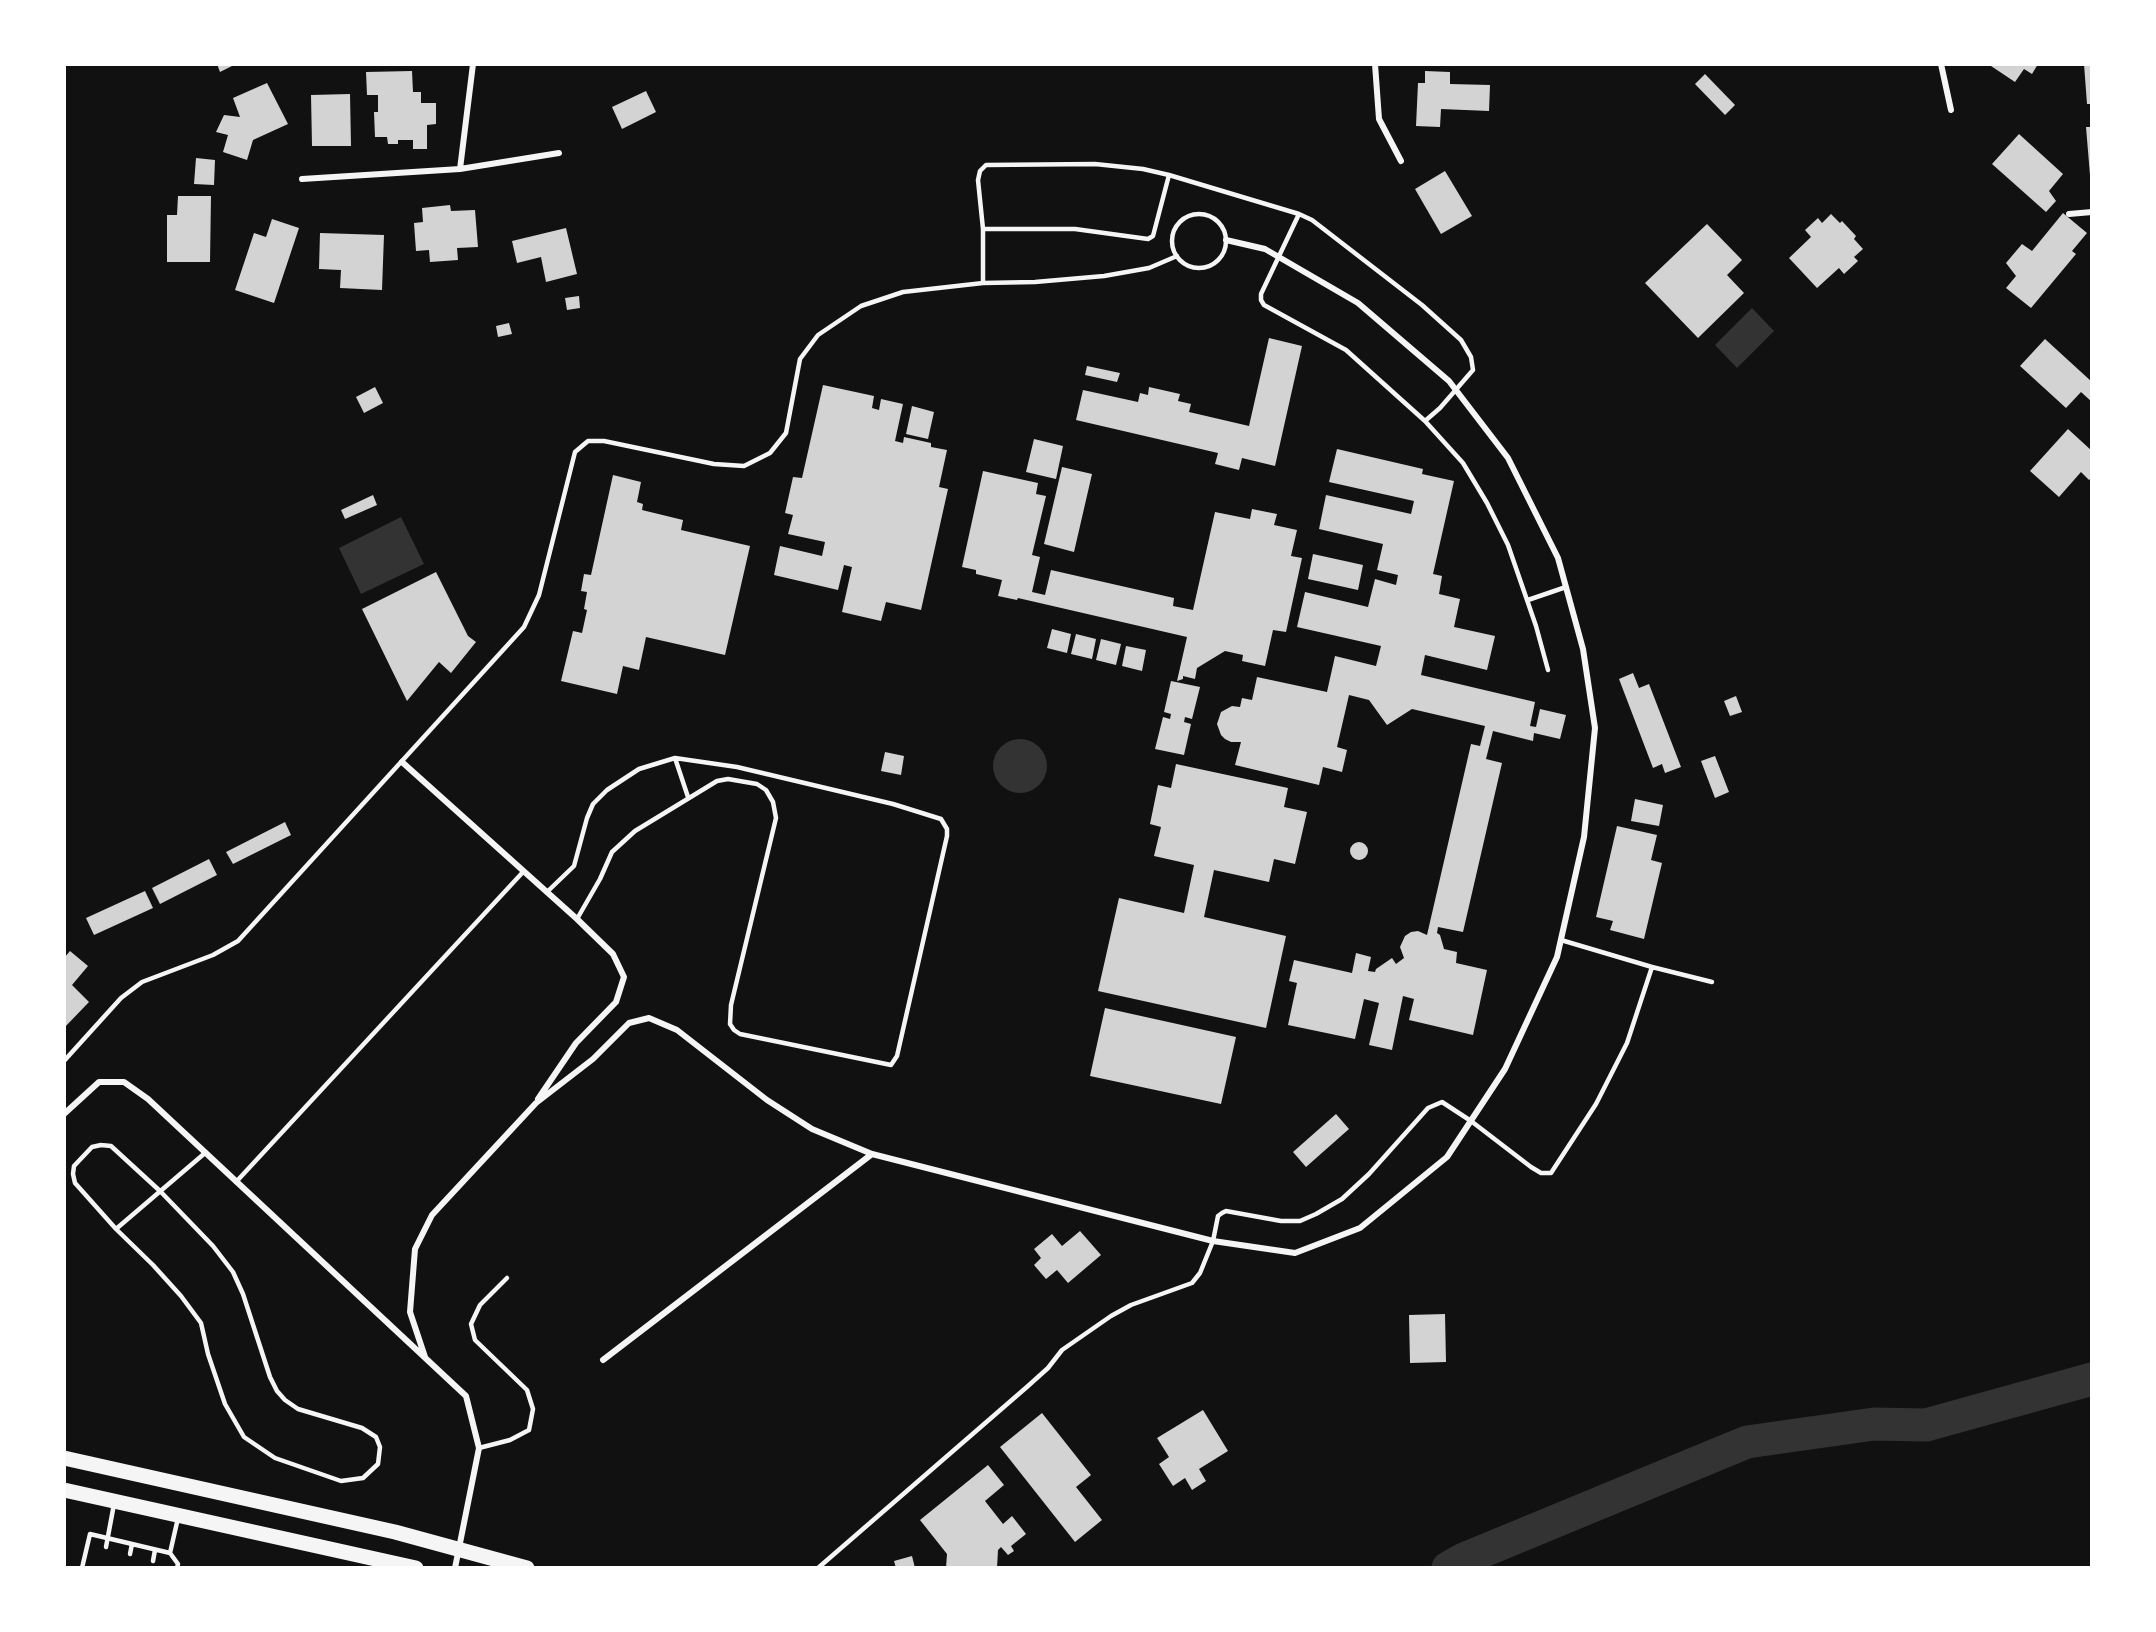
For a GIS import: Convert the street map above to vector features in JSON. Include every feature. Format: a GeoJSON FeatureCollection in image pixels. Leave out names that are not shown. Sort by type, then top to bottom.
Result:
{"type":"FeatureCollection","features":[{"type":"Feature","properties":{"kind":"main road"},"geometry":{"type":"LineString","coordinates":[[64,1458],[395,1532],[527,1568]]}},
{"type":"Feature","properties":{"kind":"main road"},"geometry":{"type":"LineString","coordinates":[[64,1490],[416,1568]]}},
{"type":"Feature","properties":{"kind":"street"},"geometry":{"type":"LineString","coordinates":[[460,169],[473,64]]}},
{"type":"Feature","properties":{"kind":"street"},"geometry":{"type":"LineString","coordinates":[[1375,64],[1379,119],[1401,161]]}},
{"type":"Feature","properties":{"kind":"street"},"geometry":{"type":"LineString","coordinates":[[1941,64],[1950,110]]}},
{"type":"Feature","properties":{"kind":"street"},"geometry":{"type":"LineString","coordinates":[[302,179],[460,169],[559,153]]}},
{"type":"Feature","properties":{"kind":"street"},"geometry":{"type":"LineString","coordinates":[[2069,214],[2091,212]]}},
{"type":"Feature","properties":{"kind":"street"},"geometry":{"type":"LineString","coordinates":[[536,1103],[593,1059],[629,1023],[648,1018],[676,1030],[768,1100],[812,1129],[872,1154],[1213,1241],[1295,1253],[1360,1228],[1447,1157],[1505,1069],[1557,957],[1584,837],[1595,728],[1583,649],[1558,558],[1508,458],[1457,390],[1358,303],[1265,249],[1226,240]]}},
{"type":"Feature","properties":{"kind":"street"},"geometry":{"type":"LineString","coordinates":[[402,762],[577,919],[613,954],[624,977],[616,1002],[576,1043],[536,1103],[432,1215],[415,1249],[410,1312],[425,1357]]}},
{"type":"Feature","properties":{"kind":"street"},"geometry":{"type":"LineString","coordinates":[[64,1114],[99,1082],[124,1082],[148,1100],[466,1396],[479,1448],[454,1568]]}},
{"type":"Feature","properties":{"kind":"street"},"geometry":{"type":"LineString","coordinates":[[603,1360],[872,1154]]}},
{"type":"Feature","properties":{"kind":"lane"},"geometry":{"type":"LineString","coordinates":[[983,283],[983,229],[978,180],[980,171],[986,165],[1095,164],[1143,169],[1299,214],[1312,220],[1413,298],[1461,340],[1470,357],[1473,370],[1457,390],[1425,421]]}},
{"type":"Feature","properties":{"kind":"lane"},"geometry":{"type":"LineString","coordinates":[[983,229],[1075,229],[1148,239],[1154,236],[1169,175]]}},
{"type":"Feature","properties":{"kind":"lane"},"geometry":{"type":"LineString","coordinates":[[1199,214],[1210,216],[1218,222],[1224,231],[1226,240],[1224,252],[1218,261],[1209,267],[1198,269],[1188,266],[1177,256],[1172,241],[1174,230],[1180,222],[1189,216],[1199,214]]}},
{"type":"Feature","properties":{"kind":"lane"},"geometry":{"type":"LineString","coordinates":[[1299,214],[1261,294],[1261,300],[1264,305],[1346,350],[1425,421],[1463,463],[1508,545],[1528,600],[1548,670]]}},
{"type":"Feature","properties":{"kind":"lane"},"geometry":{"type":"LineString","coordinates":[[64,1061],[121,998],[142,982],[213,955],[238,941],[524,627],[539,595],[575,452],[588,441],[604,441],[714,465],[744,466],[770,453],[786,433],[800,359],[818,335],[861,306],[903,292],[983,283],[1035,282],[1104,276],[1149,268],[1177,256]]}},
{"type":"Feature","properties":{"kind":"lane"},"geometry":{"type":"LineString","coordinates":[[1528,600],[1566,587]]}},
{"type":"Feature","properties":{"kind":"lane"},"geometry":{"type":"LineString","coordinates":[[675,758],[688,797]]}},
{"type":"Feature","properties":{"kind":"lane"},"geometry":{"type":"LineString","coordinates":[[548,891],[574,866],[593,804],[607,790],[639,769],[675,758],[737,767],[836,789],[912,810],[941,819],[947,836],[897,1056],[891,1065],[740,1034],[730,1024],[731,1005],[776,818],[773,802],[766,790],[757,784],[728,779],[717,781],[635,831],[612,852],[600,879],[577,919]]}},
{"type":"Feature","properties":{"kind":"lane"},"geometry":{"type":"LineString","coordinates":[[236,1182],[523,872]]}},
{"type":"Feature","properties":{"kind":"lane"},"geometry":{"type":"LineString","coordinates":[[1561,940],[1712,982]]}},
{"type":"Feature","properties":{"kind":"lane"},"geometry":{"type":"LineString","coordinates":[[819,1568],[1028,1386],[1048,1368],[1062,1350],[1131,1305],[1192,1283],[1200,1273],[1213,1241],[1218,1216],[1226,1211],[1267,1220],[1300,1221],[1342,1199],[1369,1174],[1428,1108],[1442,1102],[1531,1167],[1541,1173],[1551,1173],[1596,1104],[1627,1042],[1652,967]]}},
{"type":"Feature","properties":{"kind":"lane"},"geometry":{"type":"LineString","coordinates":[[111,1146],[160,1191],[213,1246],[233,1272],[243,1294],[270,1377],[285,1400],[298,1408],[362,1428],[376,1437],[380,1447],[378,1464],[363,1478],[341,1481],[274,1458],[244,1437],[225,1404],[208,1354],[201,1323],[181,1296],[153,1265],[116,1229],[75,1183],[74,1166],[92,1147],[111,1146]]}},
{"type":"Feature","properties":{"kind":"lane"},"geometry":{"type":"LineString","coordinates":[[116,1229],[205,1153]]}},
{"type":"Feature","properties":{"kind":"lane"},"geometry":{"type":"LineString","coordinates":[[479,1448],[510,1440],[529,1430],[533,1409],[526,1390],[475,1340],[471,1324],[480,1305],[507,1278]]}},
{"type":"Feature","properties":{"kind":"lane"},"geometry":{"type":"LineString","coordinates":[[106,1547],[115,1501]]}},
{"type":"Feature","properties":{"kind":"lane"},"geometry":{"type":"LineString","coordinates":[[170,1553],[178,1515]]}},
{"type":"Feature","properties":{"kind":"lane"},"geometry":{"type":"LineString","coordinates":[[82,1568],[90,1534],[170,1553],[178,1564],[177,1568]]}},
{"type":"Feature","properties":{"kind":"lane"},"geometry":{"type":"LineString","coordinates":[[130,1554],[132,1544]]}},
{"type":"Feature","properties":{"kind":"lane"},"geometry":{"type":"LineString","coordinates":[[153,1561],[155,1550]]}},
{"type":"Feature","properties":{"kind":"shaded area"},"geometry":{"type":"Polygon","coordinates":[[[1752,308],[1774,331],[1737,368],[1715,345],[1752,308]]]}},
{"type":"Feature","properties":{"kind":"shaded area"},"geometry":{"type":"Polygon","coordinates":[[[401,517],[424,564],[361,594],[339,548],[401,517]]]}},
{"type":"Feature","properties":{"kind":"shaded area"},"geometry":{"type":"Polygon","coordinates":[[[1020,739],[1030,741],[1039,747],[1045,756],[1047,766],[1045,776],[1039,785],[1030,791],[1020,793],[1010,791],[1001,785],[995,776],[993,766],[995,756],[1001,747],[1010,741],[1020,739]]]}},
{"type":"Feature","properties":{"kind":"building"},"geometry":{"type":"Polygon","coordinates":[[[217,64],[236,64],[220,72],[217,64]]]}},
{"type":"Feature","properties":{"kind":"building"},"geometry":{"type":"Polygon","coordinates":[[[1988,64],[2038,64],[2032,74],[2024,69],[2015,82],[1988,64]]]}},
{"type":"Feature","properties":{"kind":"building"},"geometry":{"type":"Polygon","coordinates":[[[2084,64],[2092,64],[2092,104],[2087,104],[2084,64]]]}},
{"type":"Feature","properties":{"kind":"building"},"geometry":{"type":"Polygon","coordinates":[[[412,71],[413,92],[421,92],[421,103],[436,103],[436,124],[427,125],[427,149],[413,149],[413,140],[398,140],[398,144],[388,144],[387,137],[375,137],[374,112],[378,112],[378,95],[367,95],[366,72],[412,71]]]}},
{"type":"Feature","properties":{"kind":"building"},"geometry":{"type":"Polygon","coordinates":[[[1425,71],[1450,72],[1450,84],[1490,85],[1489,111],[1441,109],[1440,127],[1416,126],[1418,83],[1425,83],[1425,71]]]}},
{"type":"Feature","properties":{"kind":"building"},"geometry":{"type":"Polygon","coordinates":[[[1705,74],[1735,105],[1725,115],[1695,84],[1705,74]]]}},
{"type":"Feature","properties":{"kind":"building"},"geometry":{"type":"Polygon","coordinates":[[[267,83],[288,124],[253,140],[247,160],[223,152],[228,135],[216,132],[224,115],[240,117],[233,98],[267,83]]]}},
{"type":"Feature","properties":{"kind":"building"},"geometry":{"type":"Polygon","coordinates":[[[646,91],[656,112],[622,129],[612,107],[646,91]]]}},
{"type":"Feature","properties":{"kind":"building"},"geometry":{"type":"Polygon","coordinates":[[[350,94],[351,146],[312,146],[311,95],[350,94]]]}},
{"type":"Feature","properties":{"kind":"building"},"geometry":{"type":"Polygon","coordinates":[[[2086,127],[2092,127],[2092,175],[2090,175],[2086,127]]]}},
{"type":"Feature","properties":{"kind":"building"},"geometry":{"type":"Polygon","coordinates":[[[2019,134],[2063,174],[2049,191],[2056,201],[2046,212],[1992,164],[2019,134]]]}},
{"type":"Feature","properties":{"kind":"building"},"geometry":{"type":"Polygon","coordinates":[[[196,158],[215,160],[214,185],[194,184],[196,158]]]}},
{"type":"Feature","properties":{"kind":"building"},"geometry":{"type":"Polygon","coordinates":[[[1445,171],[1472,216],[1441,234],[1415,189],[1445,171]]]}},
{"type":"Feature","properties":{"kind":"building"},"geometry":{"type":"Polygon","coordinates":[[[178,196],[211,196],[210,262],[167,262],[167,215],[177,215],[178,196]]]}},
{"type":"Feature","properties":{"kind":"building"},"geometry":{"type":"Polygon","coordinates":[[[450,205],[451,211],[475,210],[478,247],[457,248],[458,260],[430,262],[429,250],[416,251],[414,223],[423,222],[422,208],[450,205]]]}},
{"type":"Feature","properties":{"kind":"building"},"geometry":{"type":"Polygon","coordinates":[[[2063,213],[2087,233],[2072,251],[2076,254],[2031,308],[2006,288],[2016,276],[2006,263],[2022,244],[2032,251],[2063,213]]]}},
{"type":"Feature","properties":{"kind":"building"},"geometry":{"type":"Polygon","coordinates":[[[1831,214],[1840,223],[1842,221],[1856,236],[1854,239],[1863,249],[1854,257],[1858,261],[1844,274],[1839,268],[1817,288],[1789,258],[1811,237],[1805,230],[1818,218],[1822,223],[1831,214]]]}},
{"type":"Feature","properties":{"kind":"building"},"geometry":{"type":"Polygon","coordinates":[[[272,219],[299,228],[274,303],[235,290],[254,233],[266,237],[272,219]]]}},
{"type":"Feature","properties":{"kind":"building"},"geometry":{"type":"Polygon","coordinates":[[[1707,224],[1742,260],[1727,275],[1744,293],[1698,338],[1645,283],[1707,224]]]}},
{"type":"Feature","properties":{"kind":"building"},"geometry":{"type":"Polygon","coordinates":[[[566,228],[577,274],[546,282],[541,257],[517,263],[512,241],[566,228]]]}},
{"type":"Feature","properties":{"kind":"building"},"geometry":{"type":"Polygon","coordinates":[[[320,233],[384,235],[382,290],[340,288],[341,270],[319,269],[320,233]]]}},
{"type":"Feature","properties":{"kind":"building"},"geometry":{"type":"Polygon","coordinates":[[[579,296],[580,308],[567,310],[565,298],[579,296]]]}},
{"type":"Feature","properties":{"kind":"building"},"geometry":{"type":"Polygon","coordinates":[[[509,323],[512,334],[498,337],[496,326],[509,323]]]}},
{"type":"Feature","properties":{"kind":"building"},"geometry":{"type":"Polygon","coordinates":[[[1269,338],[1302,346],[1275,466],[1242,458],[1239,470],[1215,464],[1218,453],[1076,420],[1083,390],[1138,402],[1140,393],[1148,395],[1149,387],[1180,394],[1178,401],[1191,404],[1189,412],[1249,426],[1269,338]]]}},
{"type":"Feature","properties":{"kind":"building"},"geometry":{"type":"Polygon","coordinates":[[[2045,339],[2092,382],[2092,402],[2081,392],[2066,408],[2020,366],[2045,339]]]}},
{"type":"Feature","properties":{"kind":"building"},"geometry":{"type":"Polygon","coordinates":[[[1087,366],[1120,373],[1117,382],[1085,375],[1087,366]]]}},
{"type":"Feature","properties":{"kind":"building"},"geometry":{"type":"Polygon","coordinates":[[[823,385],[874,396],[872,408],[879,410],[881,399],[903,404],[895,441],[903,443],[904,437],[931,443],[931,447],[947,450],[939,487],[948,489],[921,610],[886,602],[881,621],[842,612],[852,567],[844,565],[838,590],[774,575],[780,546],[822,556],[825,542],[788,534],[793,515],[785,513],[793,477],[802,478],[823,385]]]}},
{"type":"Feature","properties":{"kind":"building"},"geometry":{"type":"Polygon","coordinates":[[[375,387],[383,403],[364,413],[356,397],[375,387]]]}},
{"type":"Feature","properties":{"kind":"building"},"geometry":{"type":"Polygon","coordinates":[[[912,406],[934,412],[928,439],[906,434],[912,406]]]}},
{"type":"Feature","properties":{"kind":"building"},"geometry":{"type":"Polygon","coordinates":[[[2068,429],[2092,451],[2092,477],[2089,480],[2081,472],[2059,497],[2030,471],[2068,429]]]}},
{"type":"Feature","properties":{"kind":"building"},"geometry":{"type":"Polygon","coordinates":[[[1034,439],[1063,446],[1056,479],[1026,472],[1034,439]]]}},
{"type":"Feature","properties":{"kind":"building"},"geometry":{"type":"Polygon","coordinates":[[[1337,449],[1423,469],[1422,474],[1454,481],[1433,574],[1442,576],[1439,594],[1460,599],[1454,627],[1495,636],[1487,670],[1425,655],[1421,675],[1535,702],[1530,726],[1536,727],[1540,709],[1566,715],[1560,739],[1534,733],[1533,741],[1493,731],[1486,759],[1502,763],[1463,932],[1438,927],[1437,933],[1440,935],[1444,949],[1457,952],[1456,963],[1487,970],[1473,1035],[1409,1020],[1414,999],[1403,996],[1392,1050],[1369,1045],[1379,1003],[1364,999],[1355,1039],[1288,1025],[1297,983],[1289,981],[1294,960],[1352,973],[1356,953],[1371,957],[1368,971],[1375,972],[1392,958],[1396,964],[1404,958],[1400,947],[1405,936],[1418,931],[1427,935],[1471,744],[1480,746],[1485,726],[1412,709],[1387,725],[1369,700],[1349,695],[1337,747],[1347,750],[1342,772],[1323,767],[1319,785],[1235,765],[1241,742],[1231,742],[1225,739],[1217,724],[1221,712],[1232,706],[1240,707],[1242,698],[1252,700],[1257,677],[1327,692],[1335,656],[1376,666],[1381,646],[1297,627],[1305,592],[1368,607],[1375,579],[1396,585],[1398,575],[1377,570],[1383,544],[1319,529],[1326,495],[1411,514],[1414,501],[1329,482],[1337,449]]]}},
{"type":"Feature","properties":{"kind":"building"},"geometry":{"type":"Polygon","coordinates":[[[1062,467],[1092,474],[1074,552],[1044,544],[1062,467]]]}},
{"type":"Feature","properties":{"kind":"building"},"geometry":{"type":"Polygon","coordinates":[[[983,471],[1038,483],[1036,494],[1046,496],[1032,555],[1040,557],[1032,592],[1045,595],[1051,570],[1174,598],[1173,606],[1193,610],[1215,512],[1250,519],[1252,509],[1277,514],[1274,525],[1297,530],[1291,556],[1302,558],[1286,632],[1273,630],[1265,666],[1242,661],[1243,655],[1225,651],[1197,668],[1195,679],[1183,676],[1183,679],[1177,681],[1187,637],[1018,598],[1017,600],[998,596],[1002,580],[976,574],[976,570],[962,567],[983,471]]]}},
{"type":"Feature","properties":{"kind":"building"},"geometry":{"type":"Polygon","coordinates":[[[613,475],[641,482],[637,502],[643,504],[642,510],[683,520],[681,530],[750,546],[725,655],[646,637],[639,670],[623,666],[617,694],[561,681],[573,631],[582,633],[587,610],[584,609],[587,592],[581,591],[584,574],[591,575],[613,475]]]}},
{"type":"Feature","properties":{"kind":"building"},"geometry":{"type":"Polygon","coordinates":[[[373,495],[377,505],[345,519],[341,510],[373,495]]]}},
{"type":"Feature","properties":{"kind":"building"},"geometry":{"type":"Polygon","coordinates":[[[1313,554],[1363,565],[1358,590],[1308,579],[1313,554]]]}},
{"type":"Feature","properties":{"kind":"building"},"geometry":{"type":"Polygon","coordinates":[[[436,572],[468,636],[476,642],[451,673],[439,662],[407,701],[362,609],[436,572]]]}},
{"type":"Feature","properties":{"kind":"building"},"geometry":{"type":"Polygon","coordinates":[[[1052,629],[1071,634],[1067,653],[1047,648],[1052,629]]]}},
{"type":"Feature","properties":{"kind":"building"},"geometry":{"type":"Polygon","coordinates":[[[1076,634],[1096,639],[1092,659],[1071,654],[1076,634]]]}},
{"type":"Feature","properties":{"kind":"building"},"geometry":{"type":"Polygon","coordinates":[[[1101,639],[1121,644],[1116,665],[1096,660],[1101,639]]]}},
{"type":"Feature","properties":{"kind":"building"},"geometry":{"type":"Polygon","coordinates":[[[1126,646],[1146,650],[1142,671],[1122,666],[1126,646]]]}},
{"type":"Feature","properties":{"kind":"building"},"geometry":{"type":"Polygon","coordinates":[[[1633,673],[1639,688],[1649,684],[1681,767],[1665,773],[1662,764],[1653,768],[1619,679],[1633,673]]]}},
{"type":"Feature","properties":{"kind":"building"},"geometry":{"type":"Polygon","coordinates":[[[1171,681],[1200,687],[1192,719],[1185,717],[1184,722],[1191,724],[1184,755],[1155,749],[1163,717],[1170,719],[1171,714],[1164,712],[1171,681]]]}},
{"type":"Feature","properties":{"kind":"building"},"geometry":{"type":"Polygon","coordinates":[[[1736,696],[1742,712],[1730,716],[1724,701],[1736,696]]]}},
{"type":"Feature","properties":{"kind":"building"},"geometry":{"type":"Polygon","coordinates":[[[885,752],[904,756],[901,775],[881,771],[885,752]]]}},
{"type":"Feature","properties":{"kind":"building"},"geometry":{"type":"Polygon","coordinates":[[[1715,756],[1729,792],[1715,798],[1701,761],[1715,756]]]}},
{"type":"Feature","properties":{"kind":"building"},"geometry":{"type":"Polygon","coordinates":[[[1176,764],[1288,788],[1284,807],[1307,812],[1295,864],[1274,859],[1269,882],[1214,870],[1204,917],[1286,936],[1266,1028],[1098,991],[1119,898],[1184,913],[1194,865],[1154,856],[1161,827],[1150,824],[1158,785],[1171,788],[1176,764]]]}},
{"type":"Feature","properties":{"kind":"building"},"geometry":{"type":"Polygon","coordinates":[[[1635,799],[1663,805],[1659,826],[1631,821],[1635,799]]]}},
{"type":"Feature","properties":{"kind":"building"},"geometry":{"type":"Polygon","coordinates":[[[285,822],[291,835],[233,864],[226,852],[285,822]]]}},
{"type":"Feature","properties":{"kind":"building"},"geometry":{"type":"Polygon","coordinates":[[[1617,826],[1657,835],[1651,860],[1662,863],[1644,939],[1610,930],[1613,921],[1596,917],[1617,826]]]}},
{"type":"Feature","properties":{"kind":"building"},"geometry":{"type":"Polygon","coordinates":[[[1359,842],[1365,845],[1368,851],[1365,857],[1359,860],[1353,857],[1350,851],[1353,845],[1359,842]]]}},
{"type":"Feature","properties":{"kind":"building"},"geometry":{"type":"Polygon","coordinates":[[[209,859],[217,875],[160,904],[152,888],[209,859]]]}},
{"type":"Feature","properties":{"kind":"building"},"geometry":{"type":"Polygon","coordinates":[[[145,891],[153,908],[94,935],[86,918],[145,891]]]}},
{"type":"Feature","properties":{"kind":"building"},"geometry":{"type":"Polygon","coordinates":[[[70,951],[88,966],[72,985],[89,1002],[64,1028],[64,958],[70,951]]]}},
{"type":"Feature","properties":{"kind":"building"},"geometry":{"type":"Polygon","coordinates":[[[1105,1008],[1236,1037],[1221,1104],[1090,1076],[1105,1008]]]}},
{"type":"Feature","properties":{"kind":"building"},"geometry":{"type":"Polygon","coordinates":[[[1336,1114],[1349,1129],[1306,1167],[1293,1152],[1336,1114]]]}},
{"type":"Feature","properties":{"kind":"building"},"geometry":{"type":"Polygon","coordinates":[[[1080,1231],[1101,1255],[1068,1283],[1057,1270],[1046,1279],[1034,1265],[1041,1258],[1034,1249],[1052,1234],[1062,1246],[1080,1231]]]}},
{"type":"Feature","properties":{"kind":"building"},"geometry":{"type":"Polygon","coordinates":[[[1445,1314],[1446,1362],[1410,1363],[1409,1315],[1445,1314]]]}},
{"type":"Feature","properties":{"kind":"building"},"geometry":{"type":"Polygon","coordinates":[[[1203,1410],[1228,1451],[1199,1469],[1206,1481],[1192,1490],[1185,1478],[1173,1486],[1159,1464],[1169,1457],[1157,1438],[1203,1410]]]}},
{"type":"Feature","properties":{"kind":"building"},"geometry":{"type":"Polygon","coordinates":[[[1042,1413],[1091,1475],[1076,1487],[1102,1520],[1075,1542],[1000,1447],[1042,1413]]]}},
{"type":"Feature","properties":{"kind":"building"},"geometry":{"type":"Polygon","coordinates":[[[988,1465],[1004,1485],[985,1501],[1003,1524],[1012,1516],[1026,1534],[1011,1546],[1014,1551],[1008,1555],[1001,1547],[998,1550],[997,1568],[946,1568],[947,1554],[920,1520],[988,1465]]]}},
{"type":"Feature","properties":{"kind":"building"},"geometry":{"type":"Polygon","coordinates":[[[912,1556],[915,1568],[896,1568],[894,1561],[912,1556]]]}},
{"type":"Feature","properties":{"kind":"waterway"},"geometry":{"type":"LineString","coordinates":[[1448,1568],[1464,1559],[1747,1442],[1874,1424],[1926,1425],[2092,1379]]}}]}
